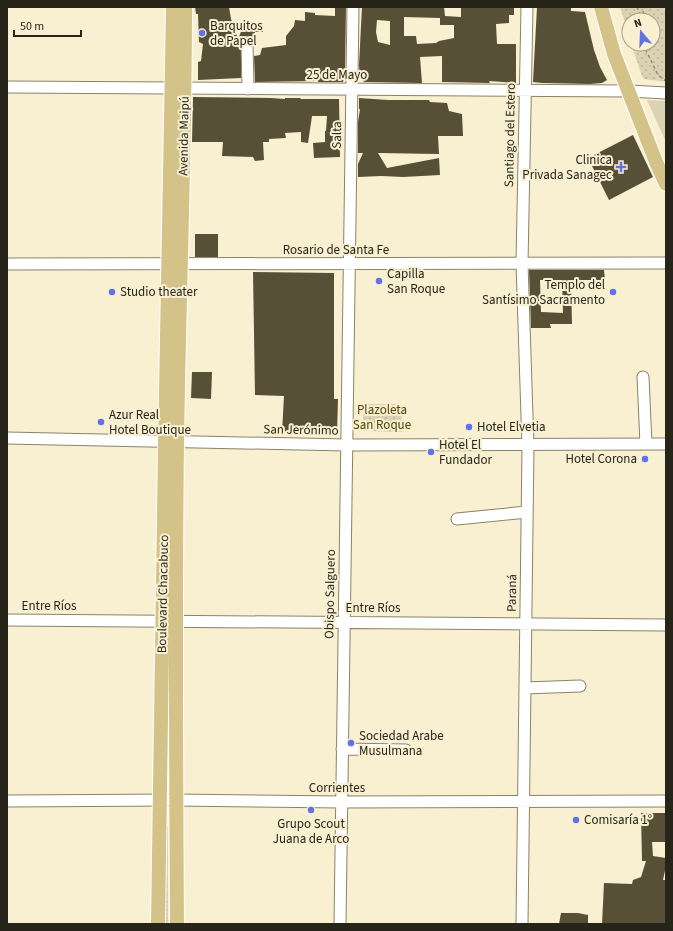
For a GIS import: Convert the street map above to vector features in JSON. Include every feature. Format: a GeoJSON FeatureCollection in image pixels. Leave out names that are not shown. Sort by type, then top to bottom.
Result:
{"type":"FeatureCollection","features":[{"type":"Feature","properties":{"kind":"main road","name":"Avenida Maipú"},"geometry":{"type":"LineString","coordinates":[[173,7],[179,88]]}},
{"type":"Feature","properties":{"kind":"main road","name":"Avenida Maipú"},"geometry":{"type":"LineString","coordinates":[[175,264],[179,88],[185,7]]}},
{"type":"Feature","properties":{"kind":"main road"},"geometry":{"type":"LineString","coordinates":[[601,7],[614,54],[666,184]]}},
{"type":"Feature","properties":{"kind":"main road"},"geometry":{"type":"LineString","coordinates":[[643,125],[666,162]]}},
{"type":"Feature","properties":{"kind":"main road","name":"Boulevard Chacabuco"},"geometry":{"type":"LineString","coordinates":[[158,924],[160,800],[169,621],[175,264]]}},
{"type":"Feature","properties":{"kind":"main road","name":"Boulevard Chacabuco"},"geometry":{"type":"LineString","coordinates":[[169,621],[176,800],[177,924]]}},
{"type":"Feature","properties":{"kind":"street","name":"Salta"},"geometry":{"type":"LineString","coordinates":[[350,264],[353,7]]}},
{"type":"Feature","properties":{"kind":"street","name":"Santiago del Estero"},"geometry":{"type":"LineString","coordinates":[[522,263],[527,7]]}},
{"type":"Feature","properties":{"kind":"street"},"geometry":{"type":"LineString","coordinates":[[247,43],[248,89]]}},
{"type":"Feature","properties":{"kind":"street","name":"25 de Mayo"},"geometry":{"type":"LineString","coordinates":[[7,86],[629,91],[666,93]]}},
{"type":"Feature","properties":{"kind":"street","name":"Rosario de Santa Fe"},"geometry":{"type":"LineString","coordinates":[[7,264],[522,263],[664,266]]}},
{"type":"Feature","properties":{"kind":"street","name":"Paraná"},"geometry":{"type":"LineString","coordinates":[[522,263],[528,444],[522,924]]}},
{"type":"Feature","properties":{"kind":"street","name":"Obispo Salguero"},"geometry":{"type":"LineString","coordinates":[[340,924],[346,445],[350,264]]}},
{"type":"Feature","properties":{"kind":"street"},"geometry":{"type":"LineString","coordinates":[[643,377],[646,444]]}},
{"type":"Feature","properties":{"kind":"street","name":"San Jerónimo"},"geometry":{"type":"LineString","coordinates":[[7,438],[346,445],[666,444]]}},
{"type":"Feature","properties":{"kind":"street"},"geometry":{"type":"LineString","coordinates":[[456,520],[527,512]]}},
{"type":"Feature","properties":{"kind":"street","name":"Entre Ríos"},"geometry":{"type":"LineString","coordinates":[[7,620],[666,625]]}},
{"type":"Feature","properties":{"kind":"street"},"geometry":{"type":"LineString","coordinates":[[525,688],[580,686]]}},
{"type":"Feature","properties":{"kind":"street"},"geometry":{"type":"LineString","coordinates":[[342,749],[406,750]]}},
{"type":"Feature","properties":{"kind":"street","name":"Corrientes"},"geometry":{"type":"LineString","coordinates":[[7,801],[666,801]]}},
{"type":"Feature","properties":{"kind":"path"},"geometry":{"type":"LineString","coordinates":[[647,52],[658,74],[666,81]]}},
{"type":"Feature","properties":{"kind":"green space"},"geometry":{"type":"Polygon","coordinates":[[[620,7],[664,7],[666,13],[666,82],[644,79],[634,52],[661,52],[661,12],[622,12],[620,7]]]}},
{"type":"Feature","properties":{"kind":"green space"},"geometry":{"type":"Polygon","coordinates":[[[647,100],[666,101],[666,142],[647,100]]]}},
{"type":"Feature","properties":{"kind":"green space","name":"Plazoleta San Roque"},"geometry":{"type":"Polygon","coordinates":[[[363,404],[401,404],[402,432],[363,431],[363,404]]]}},
{"type":"Feature","properties":{"kind":"green space"},"geometry":{"type":"Polygon","coordinates":[[[165,827],[168,827],[168,924],[165,924],[165,827]]]}},
{"type":"Feature","properties":{"kind":"building"},"geometry":{"type":"Polygon","coordinates":[[[195,7],[229,7],[231,19],[238,39],[246,20],[246,24],[262,24],[263,32],[255,32],[255,38],[246,36],[241,40],[241,78],[198,80],[198,62],[201,61],[203,44],[199,42],[198,14],[196,14],[195,7]]]}},
{"type":"Feature","properties":{"kind":"building"},"geometry":{"type":"Polygon","coordinates":[[[335,7],[346,7],[345,72],[343,82],[255,82],[254,56],[260,55],[262,48],[286,45],[286,36],[294,26],[295,20],[305,21],[305,12],[315,13],[315,15],[335,16],[335,7]]]}},
{"type":"Feature","properties":{"kind":"building"},"geometry":{"type":"Polygon","coordinates":[[[362,7],[444,7],[445,16],[461,17],[461,7],[514,7],[514,15],[509,15],[509,23],[496,24],[497,44],[516,44],[516,83],[489,81],[490,83],[442,82],[442,56],[420,57],[422,83],[364,82],[360,78],[359,65],[362,7]],[[404,17],[404,36],[416,36],[417,44],[436,43],[454,38],[454,25],[440,25],[440,18],[404,17]],[[377,20],[376,32],[378,42],[390,45],[390,21],[377,20]]]}},
{"type":"Feature","properties":{"kind":"building"},"geometry":{"type":"Polygon","coordinates":[[[537,7],[571,7],[571,11],[585,12],[594,50],[600,67],[607,80],[602,83],[590,84],[533,82],[537,7]]]}},
{"type":"Feature","properties":{"kind":"building"},"geometry":{"type":"Polygon","coordinates":[[[193,97],[339,99],[340,157],[314,158],[313,143],[325,142],[327,116],[312,116],[308,143],[301,142],[301,132],[285,133],[286,138],[269,139],[269,142],[263,142],[264,160],[255,161],[253,157],[222,156],[223,142],[192,142],[193,97]]]}},
{"type":"Feature","properties":{"kind":"building"},"geometry":{"type":"Polygon","coordinates":[[[359,98],[429,100],[430,102],[447,103],[449,111],[462,114],[463,136],[438,136],[439,154],[378,153],[387,168],[439,158],[440,175],[358,177],[358,164],[363,153],[358,153],[359,98]]]}},
{"type":"Feature","properties":{"kind":"building","name":"Clinica Privada Sanagec"},"geometry":{"type":"Polygon","coordinates":[[[633,135],[653,177],[609,200],[588,158],[633,135]]]}},
{"type":"Feature","properties":{"kind":"building"},"geometry":{"type":"Polygon","coordinates":[[[195,234],[218,234],[218,257],[195,257],[195,234]]]}},
{"type":"Feature","properties":{"kind":"building"},"geometry":{"type":"Polygon","coordinates":[[[529,270],[604,270],[605,280],[571,280],[572,324],[550,324],[551,328],[531,328],[529,270]],[[540,280],[541,312],[563,313],[562,280],[540,280]]]}},
{"type":"Feature","properties":{"kind":"building"},"geometry":{"type":"Polygon","coordinates":[[[253,272],[334,273],[334,399],[338,399],[337,434],[282,432],[284,396],[255,395],[253,272]]]}},
{"type":"Feature","properties":{"kind":"building"},"geometry":{"type":"Polygon","coordinates":[[[192,372],[212,372],[211,399],[191,398],[192,372]]]}},
{"type":"Feature","properties":{"kind":"building"},"geometry":{"type":"Polygon","coordinates":[[[641,813],[666,813],[666,842],[652,842],[653,856],[666,858],[663,880],[666,880],[666,924],[602,924],[604,883],[632,884],[633,880],[641,877],[646,861],[642,861],[641,813]]]}},
{"type":"Feature","properties":{"kind":"building"},"geometry":{"type":"Polygon","coordinates":[[[561,913],[578,913],[588,915],[588,924],[559,924],[561,913]]]}},
{"type":"Feature","properties":{"kind":"place","name":"Barquitos de Papel"},"geometry":{"type":"Point","coordinates":[202,33]}},
{"type":"Feature","properties":{"kind":"place","name":"Clinica Privada Sanagec"},"geometry":{"type":"Point","coordinates":[621,167]}},
{"type":"Feature","properties":{"kind":"place","name":"Capilla San Roque"},"geometry":{"type":"Point","coordinates":[379,281]}},
{"type":"Feature","properties":{"kind":"place","name":"Studio theater"},"geometry":{"type":"Point","coordinates":[112,292]}},
{"type":"Feature","properties":{"kind":"place","name":"Templo del Santísimo Sacramento"},"geometry":{"type":"Point","coordinates":[613,292]}},
{"type":"Feature","properties":{"kind":"place","name":"Azur Real Hotel Boutique"},"geometry":{"type":"Point","coordinates":[101,422]}},
{"type":"Feature","properties":{"kind":"place","name":"Hotel Elvetia"},"geometry":{"type":"Point","coordinates":[469,427]}},
{"type":"Feature","properties":{"kind":"place","name":"Hotel El Fundador"},"geometry":{"type":"Point","coordinates":[431,452]}},
{"type":"Feature","properties":{"kind":"place","name":"Hotel Corona"},"geometry":{"type":"Point","coordinates":[645,459]}},
{"type":"Feature","properties":{"kind":"place","name":"Sociedad Arabe Musulmana"},"geometry":{"type":"Point","coordinates":[351,743]}},
{"type":"Feature","properties":{"kind":"place","name":"Grupo Scout Juana de Arco"},"geometry":{"type":"Point","coordinates":[311,810]}},
{"type":"Feature","properties":{"kind":"place","name":"Comisaría 1°"},"geometry":{"type":"Point","coordinates":[576,820]}}]}
